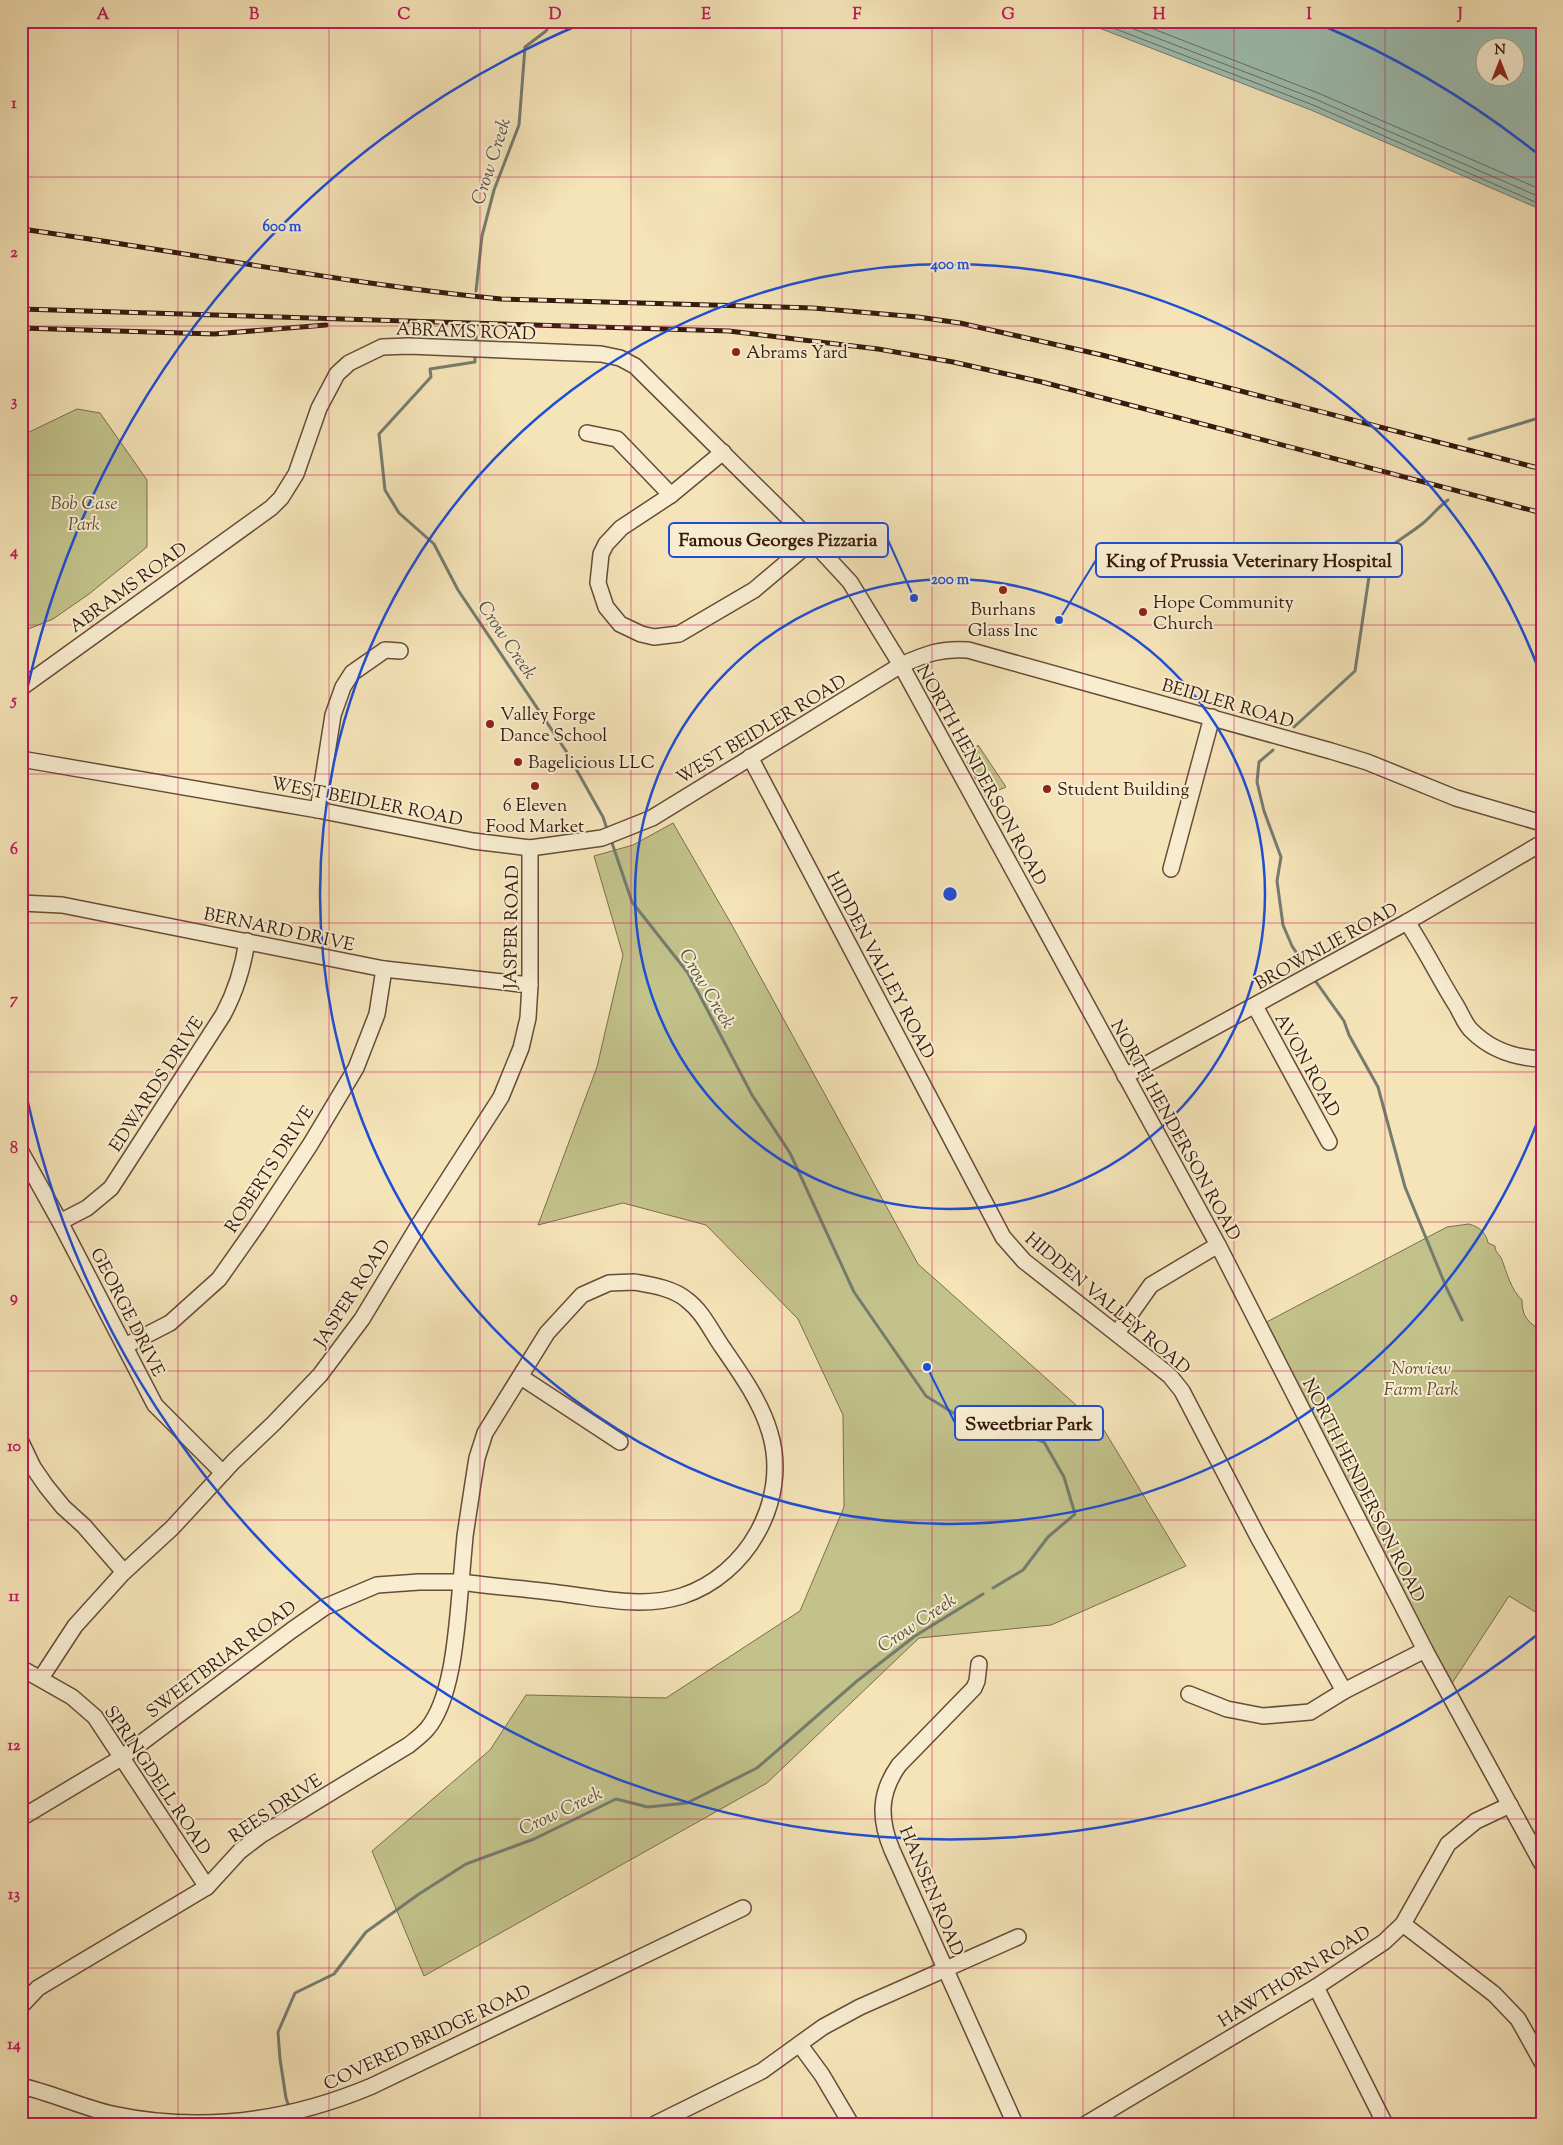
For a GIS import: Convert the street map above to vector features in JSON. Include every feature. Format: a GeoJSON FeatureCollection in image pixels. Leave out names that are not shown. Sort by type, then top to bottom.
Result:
{"type":"FeatureCollection","features":[{"type":"Feature","properties":{"kind":"street","name":"ABRAMS ROAD"},"geometry":{"type":"LineString","coordinates":[[21,688],[271,508],[281,498],[296,474],[327,390],[337,374],[349,363],[382,347],[409,346],[602,354],[627,361],[640,370],[723,452]]}},
{"type":"Feature","properties":{"kind":"street"},"geometry":{"type":"LineString","coordinates":[[587,433],[617,439],[671,495]]}},
{"type":"Feature","properties":{"kind":"street"},"geometry":{"type":"LineString","coordinates":[[723,452],[671,495],[622,528],[606,544],[601,554],[598,582],[606,607],[620,624],[641,634],[654,637],[679,634],[754,590],[812,541]]}},
{"type":"Feature","properties":{"kind":"street","name":"NORTH HENDERSON ROAD"},"geometry":{"type":"LineString","coordinates":[[723,452],[850,582],[901,664],[1218,1245],[1424,1650],[1542,1864]]}},
{"type":"Feature","properties":{"kind":"street","name":"BEIDLER ROAD"},"geometry":{"type":"LineString","coordinates":[[901,664],[930,652],[949,649],[968,650],[1361,760],[1456,798],[1542,823]]}},
{"type":"Feature","properties":{"kind":"street"},"geometry":{"type":"LineString","coordinates":[[318,810],[332,715],[343,687],[352,673],[385,650],[400,651]]}},
{"type":"Feature","properties":{"kind":"street","name":"WEST BEIDLER ROAD"},"geometry":{"type":"LineString","coordinates":[[21,759],[318,810],[449,837],[530,848],[602,838],[652,818],[901,664]]}},
{"type":"Feature","properties":{"kind":"street"},"geometry":{"type":"LineString","coordinates":[[1171,869],[1212,717]]}},
{"type":"Feature","properties":{"kind":"street","name":"HIDDEN VALLEY ROAD"},"geometry":{"type":"LineString","coordinates":[[750,758],[1003,1237],[1024,1261],[1170,1376],[1189,1401],[1258,1537],[1344,1691]]}},
{"type":"Feature","properties":{"kind":"street","name":"BROWNLIE ROAD"},"geometry":{"type":"LineString","coordinates":[[1125,1076],[1407,922],[1542,843]]}},
{"type":"Feature","properties":{"kind":"street","name":"JASPER ROAD"},"geometry":{"type":"LineString","coordinates":[[41,1678],[75,1626],[124,1572],[172,1528],[223,1473],[320,1375],[362,1319],[420,1223],[501,1097],[521,1048],[528,1018],[530,985],[530,848]]}},
{"type":"Feature","properties":{"kind":"street","name":"BERNARD DRIVE"},"geometry":{"type":"LineString","coordinates":[[21,903],[62,905],[384,970],[530,985]]}},
{"type":"Feature","properties":{"kind":"street"},"geometry":{"type":"LineString","coordinates":[[1407,922],[1428,954],[1440,980],[1471,1030],[1491,1046],[1520,1058],[1542,1059]]}},
{"type":"Feature","properties":{"kind":"street","name":"EDWARDS DRIVE"},"geometry":{"type":"LineString","coordinates":[[60,1222],[87,1208],[111,1188],[223,1016],[235,993],[243,969],[247,941]]}},
{"type":"Feature","properties":{"kind":"street","name":"ROBERTS DRIVE"},"geometry":{"type":"LineString","coordinates":[[125,1346],[170,1323],[219,1279],[254,1229],[310,1146],[356,1068],[377,1014],[384,970]]}},
{"type":"Feature","properties":{"kind":"street","name":"AVON ROAD"},"geometry":{"type":"LineString","coordinates":[[1255,1006],[1329,1142]]}},
{"type":"Feature","properties":{"kind":"street","name":"GEORGE DRIVE"},"geometry":{"type":"LineString","coordinates":[[21,1152],[60,1222],[155,1404],[223,1473]]}},
{"type":"Feature","properties":{"kind":"street"},"geometry":{"type":"LineString","coordinates":[[1117,1333],[1151,1285],[1218,1245]]}},
{"type":"Feature","properties":{"kind":"street","name":"SWEETBRIAR ROAD"},"geometry":{"type":"LineString","coordinates":[[21,1818],[121,1758],[315,1613],[342,1598],[377,1585],[418,1582],[461,1582],[601,1600],[655,1602],[684,1595],[708,1584],[743,1556],[759,1529],[774,1489],[775,1457],[770,1432],[756,1399],[700,1311],[686,1298],[659,1287],[634,1282],[609,1283],[582,1295],[547,1334],[521,1377]]}},
{"type":"Feature","properties":{"kind":"street"},"geometry":{"type":"LineString","coordinates":[[521,1377],[620,1442]]}},
{"type":"Feature","properties":{"kind":"street","name":"REES DRIVE"},"geometry":{"type":"LineString","coordinates":[[21,2006],[38,1988],[206,1887],[240,1851],[260,1836],[409,1745],[427,1729],[438,1710],[451,1666],[465,1536],[477,1458],[486,1431],[521,1377]]}},
{"type":"Feature","properties":{"kind":"street"},"geometry":{"type":"LineString","coordinates":[[21,1442],[33,1467],[46,1486],[124,1572]]}},
{"type":"Feature","properties":{"kind":"street"},"geometry":{"type":"LineString","coordinates":[[1189,1694],[1227,1709],[1263,1716],[1310,1712],[1344,1691],[1424,1650]]}},
{"type":"Feature","properties":{"kind":"street","name":"HANSEN ROAD"},"geometry":{"type":"LineString","coordinates":[[979,1664],[977,1681],[974,1688],[899,1765],[887,1784],[882,1806],[882,1818],[888,1840],[1015,2124]]}},
{"type":"Feature","properties":{"kind":"street","name":"SPRINGDELL ROAD"},"geometry":{"type":"LineString","coordinates":[[21,1668],[72,1697],[95,1717],[206,1887]]}},
{"type":"Feature","properties":{"kind":"street","name":"HAWTHORN ROAD"},"geometry":{"type":"LineString","coordinates":[[1086,2124],[1316,1987],[1384,1942],[1403,1924],[1448,1844],[1476,1821],[1510,1806]]}},
{"type":"Feature","properties":{"kind":"street","name":"COVERED BRIDGE ROAD"},"geometry":{"type":"LineString","coordinates":[[21,2086],[98,2110],[160,2121],[195,2124],[234,2122],[296,2113],[335,2101],[372,2086],[743,1908]]}},
{"type":"Feature","properties":{"kind":"street"},"geometry":{"type":"LineString","coordinates":[[1403,1924],[1494,1994],[1518,2019],[1542,2062]]}},
{"type":"Feature","properties":{"kind":"street"},"geometry":{"type":"LineString","coordinates":[[655,2124],[752,2077],[833,2021],[945,1968],[1018,1937]]}},
{"type":"Feature","properties":{"kind":"street"},"geometry":{"type":"LineString","coordinates":[[1316,1987],[1385,2124]]}},
{"type":"Feature","properties":{"kind":"street"},"geometry":{"type":"LineString","coordinates":[[800,2045],[832,2091],[851,2124]]}},
{"type":"Feature","properties":{"kind":"green space","name":"Bob Case Park"},"geometry":{"type":"Polygon","coordinates":[[[77,409],[100,413],[147,480],[147,547],[89,594],[53,619],[21,632],[21,436],[77,409]]]}},
{"type":"Feature","properties":{"kind":"green space"},"geometry":{"type":"Polygon","coordinates":[[[978,745],[1006,787],[985,796],[967,763],[978,745]]]}},
{"type":"Feature","properties":{"kind":"green space"},"geometry":{"type":"Polygon","coordinates":[[[673,823],[733,927],[918,1264],[1104,1430],[1186,1566],[1051,1625],[919,1638],[767,1783],[424,1976],[372,1851],[490,1750],[526,1695],[666,1698],[800,1611],[844,1507],[843,1415],[798,1319],[706,1225],[623,1203],[538,1225],[597,1067],[623,955],[594,856],[633,845],[673,823]]]}},
{"type":"Feature","properties":{"kind":"green space","name":"Norview Farm Park"},"geometry":{"type":"Polygon","coordinates":[[[1469,1224],[1482,1230],[1488,1243],[1495,1246],[1512,1286],[1522,1300],[1525,1315],[1529,1322],[1536,1327],[1542,1349],[1542,1616],[1509,1596],[1447,1691],[1259,1326],[1447,1227],[1469,1224]]]}},
{"type":"Feature","properties":{"kind":"water"},"geometry":{"type":"Polygon","coordinates":[[[1081,21],[1542,21],[1542,210],[1311,110],[1081,21]]]}},
{"type":"Feature","properties":{"kind":"waterway","name":"Crow Creek"},"geometry":{"type":"LineString","coordinates":[[476,291],[482,236],[494,190],[519,125],[525,47],[546,31],[552,21]]}},
{"type":"Feature","properties":{"kind":"waterway","name":"Crow Creek"},"geometry":{"type":"LineString","coordinates":[[476,336],[476,344]]}},
{"type":"Feature","properties":{"kind":"waterway","name":"Crow Creek"},"geometry":{"type":"LineString","coordinates":[[475,352],[475,362],[430,369],[431,377],[379,434],[385,490],[399,513],[434,544],[458,590],[566,751],[603,817],[608,832]]}},
{"type":"Feature","properties":{"kind":"waterway"},"geometry":{"type":"LineString","coordinates":[[1469,439],[1542,417]]}},
{"type":"Feature","properties":{"kind":"waterway"},"geometry":{"type":"LineString","coordinates":[[1294,727],[1355,671],[1370,570],[1388,549],[1422,524],[1448,500]]}},
{"type":"Feature","properties":{"kind":"waterway"},"geometry":{"type":"LineString","coordinates":[[1273,750],[1259,762],[1257,782],[1264,811],[1281,857],[1277,881],[1283,925],[1292,946],[1309,972]]}},
{"type":"Feature","properties":{"kind":"waterway","name":"Crow Creek"},"geometry":{"type":"LineString","coordinates":[[611,840],[632,902],[688,973],[752,1095],[790,1153],[854,1292],[926,1396],[963,1419],[995,1432],[1023,1434],[1044,1442],[1064,1477],[1075,1514],[1048,1537],[1023,1570],[993,1588]]}},
{"type":"Feature","properties":{"kind":"waterway"},"geometry":{"type":"LineString","coordinates":[[1314,979],[1344,1021],[1349,1035],[1378,1087],[1405,1187],[1447,1289],[1462,1320]]}},
{"type":"Feature","properties":{"kind":"waterway","name":"Crow Creek"},"geometry":{"type":"LineString","coordinates":[[289,2107],[280,2059],[278,2032],[295,1993],[334,1974],[366,1932],[419,1894],[466,1864],[534,1839],[616,1799],[648,1807],[687,1803],[757,1768],[857,1681],[915,1636],[983,1594]]}},
{"type":"Feature","properties":{"kind":"waterway","name":"Crow Creek"},"geometry":{"type":"LineString","coordinates":[[293,2115],[296,2124]]}},
{"type":"Feature","properties":{"kind":"railway"},"geometry":{"type":"LineString","coordinates":[[21,229],[321,276],[501,299],[813,308],[918,317],[960,323],[1102,355],[1542,469]]}},
{"type":"Feature","properties":{"kind":"railway"},"geometry":{"type":"LineString","coordinates":[[21,309],[729,331],[878,349],[953,362],[1042,382],[1542,513]]}},
{"type":"Feature","properties":{"kind":"railway"},"geometry":{"type":"LineString","coordinates":[[21,328],[214,334],[326,325]]}},
{"type":"Feature","properties":{"kind":"place","name":"Abrams Yard"},"geometry":{"type":"Point","coordinates":[736,352]}},
{"type":"Feature","properties":{"kind":"place","name":"Burhans Glass Inc"},"geometry":{"type":"Point","coordinates":[1003,590]}},
{"type":"Feature","properties":{"kind":"place","name":"Famous Georges Pizzaria"},"geometry":{"type":"Point","coordinates":[914,598]}},
{"type":"Feature","properties":{"kind":"place","name":"Hope Community Church"},"geometry":{"type":"Point","coordinates":[1143,612]}},
{"type":"Feature","properties":{"kind":"place","name":"King of Prussia Veterinary Hospital"},"geometry":{"type":"Point","coordinates":[1059,620]}},
{"type":"Feature","properties":{"kind":"place","name":"Valley Forge Dance School"},"geometry":{"type":"Point","coordinates":[490,724]}},
{"type":"Feature","properties":{"kind":"place","name":"Bagelicious LLC"},"geometry":{"type":"Point","coordinates":[518,762]}},
{"type":"Feature","properties":{"kind":"place","name":"6 Eleven Food Market"},"geometry":{"type":"Point","coordinates":[535,786]}},
{"type":"Feature","properties":{"kind":"place","name":"Student Building"},"geometry":{"type":"Point","coordinates":[1047,789]}},
{"type":"Feature","properties":{"kind":"place","name":"Sweetbriar Park"},"geometry":{"type":"Point","coordinates":[927,1367]}}]}
